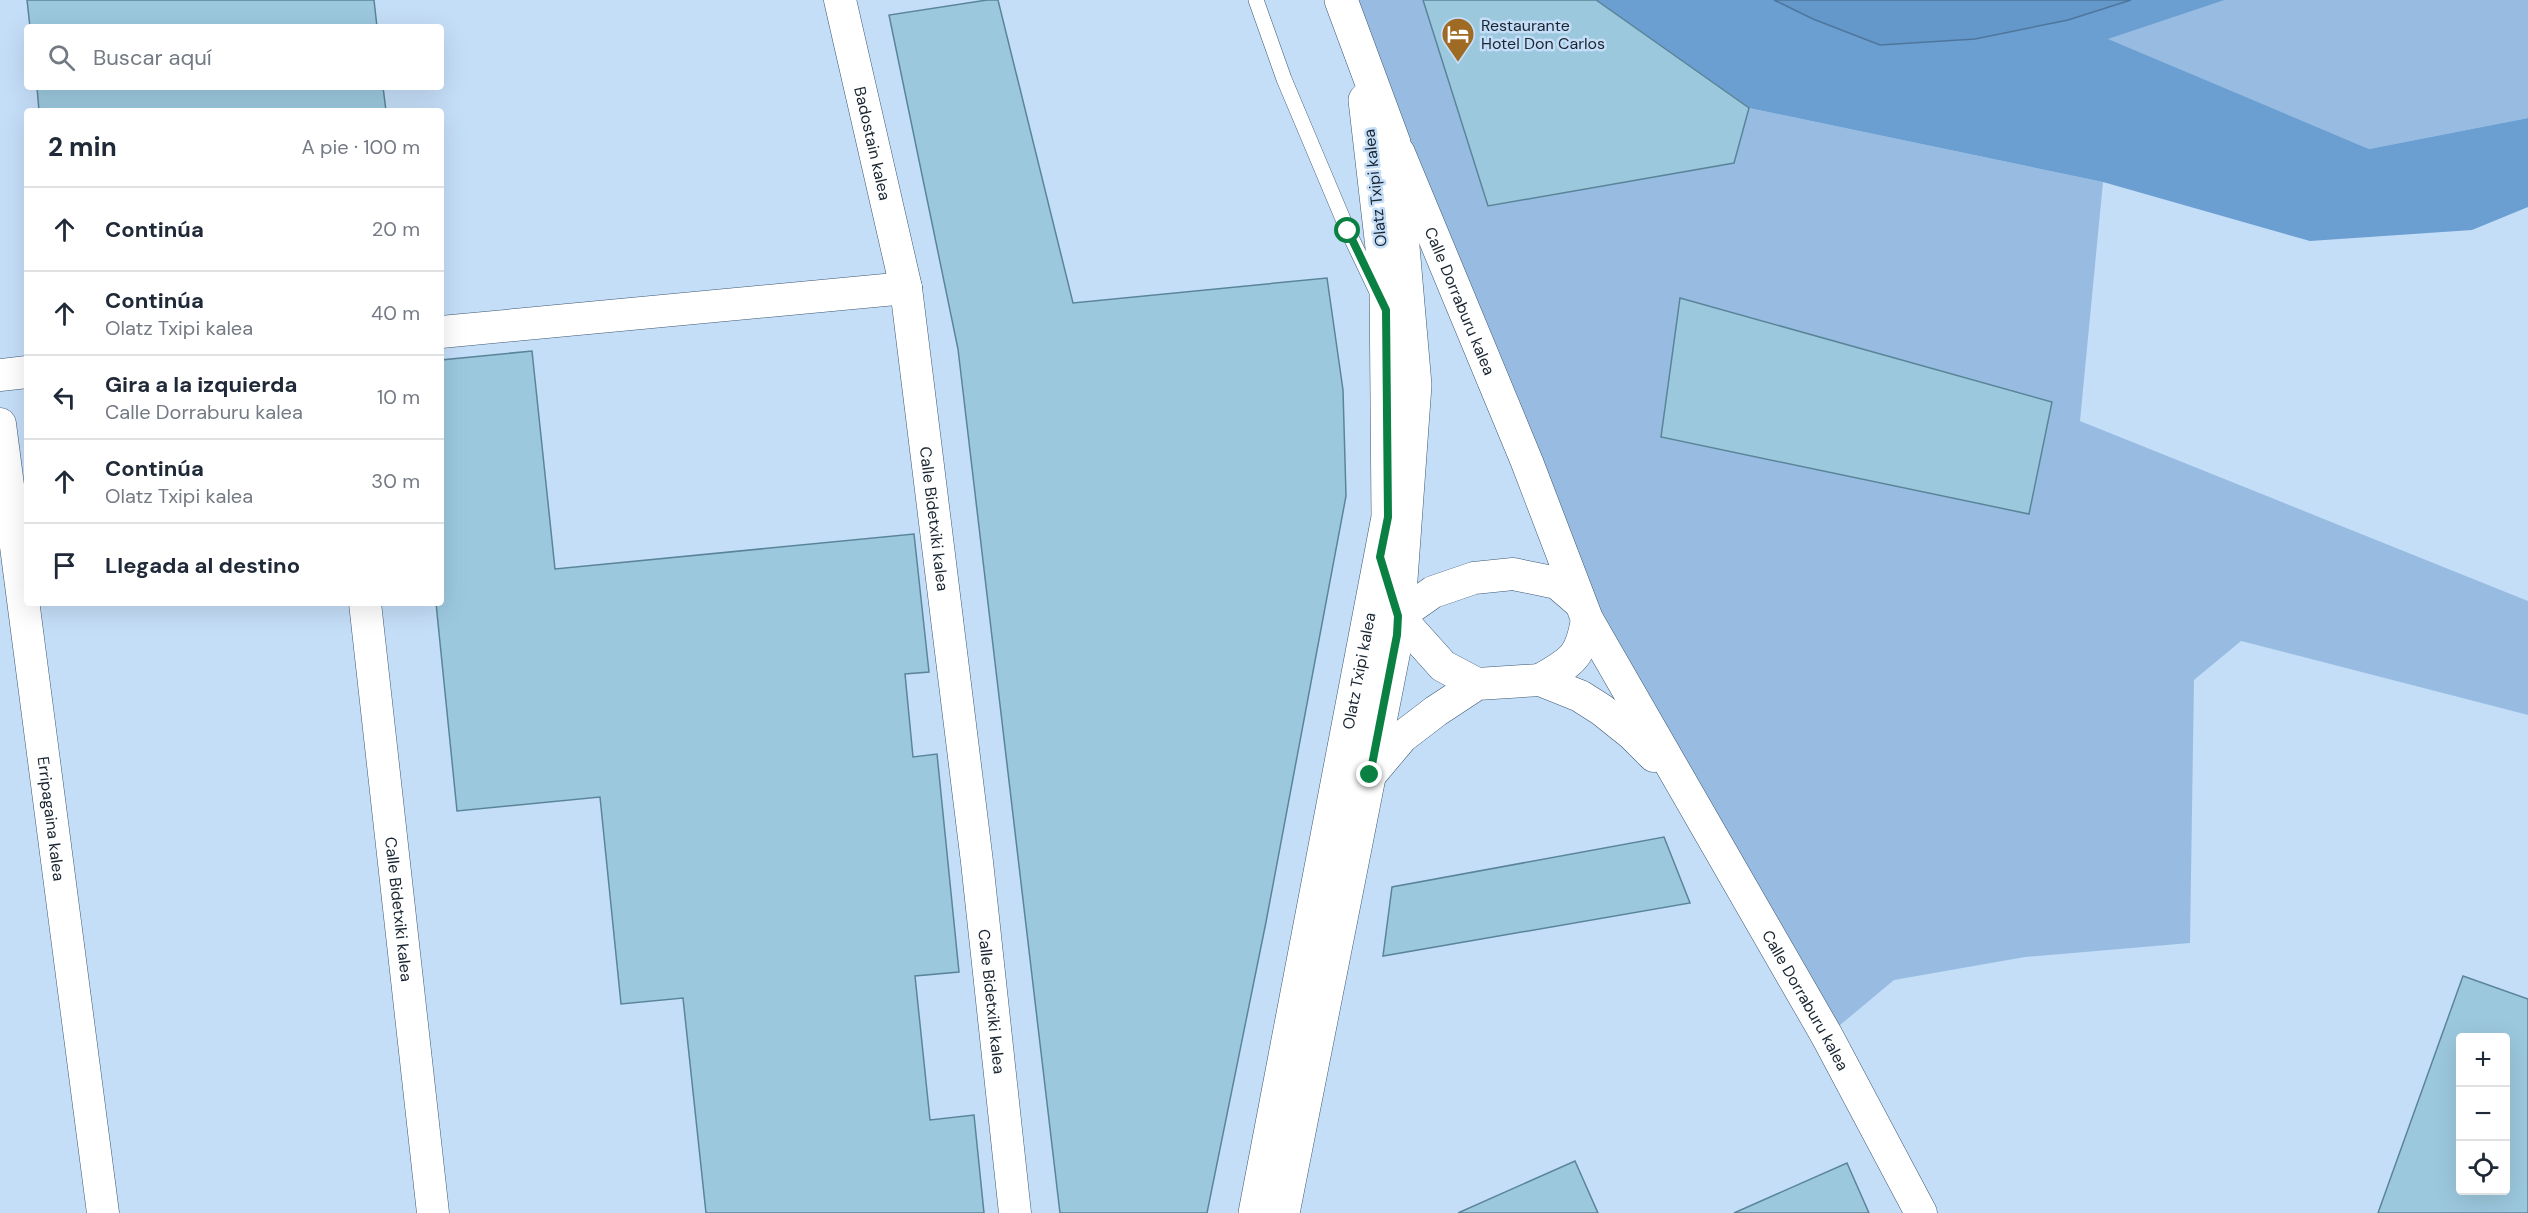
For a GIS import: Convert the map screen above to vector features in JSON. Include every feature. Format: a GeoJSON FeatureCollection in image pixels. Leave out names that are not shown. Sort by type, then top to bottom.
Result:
{"type":"FeatureCollection","features":[{"type":"Feature","properties":{"kind":"main road","name":"Calle Dorraburu kalea"},"geometry":{"type":"LineString","coordinates":[[1341,0],[1394,143]]}},
{"type":"Feature","properties":{"kind":"main road","name":"Olatz Txipi kalea"},"geometry":{"type":"LineString","coordinates":[[1255,1213],[1388,517],[1386,282],[1360,50]]}},
{"type":"Feature","properties":{"kind":"main road","name":"Olatz Txipi kalea"},"geometry":{"type":"LineString","coordinates":[[1282,1213],[1397,635],[1415,385],[1394,143]]}},
{"type":"Feature","properties":{"kind":"street","name":"Badostain kalea"},"geometry":{"type":"LineString","coordinates":[[840,0],[906,288]]}},
{"type":"Feature","properties":{"kind":"street","name":"Calle Dorraburu kalea"},"geometry":{"type":"LineString","coordinates":[[1394,143],[1527,462],[1583,611],[1827,1036],[1922,1213]]}},
{"type":"Feature","properties":{"kind":"street"},"geometry":{"type":"LineString","coordinates":[[444,332],[906,288]]}},
{"type":"Feature","properties":{"kind":"street","name":"Calle Bidetxiki kalea"},"geometry":{"type":"LineString","coordinates":[[906,288],[978,862],[1015,1213]]}},
{"type":"Feature","properties":{"kind":"street"},"geometry":{"type":"LineString","coordinates":[[0,375],[24,372]]}},
{"type":"Feature","properties":{"kind":"street","name":"Erripagaina kalea"},"geometry":{"type":"LineString","coordinates":[[0,424],[103,1213]]}},
{"type":"Feature","properties":{"kind":"street"},"geometry":{"type":"LineString","coordinates":[[1380,557],[1398,616],[1443,666],[1477,684]]}},
{"type":"Feature","properties":{"kind":"street","name":"Calle Dorraburu kalea"},"geometry":{"type":"LineString","coordinates":[[1365,639],[1434,592],[1474,578],[1513,574],[1557,583],[1583,611],[1584,641],[1569,664],[1540,680],[1477,684],[1402,737],[1370,775]]}},
{"type":"Feature","properties":{"kind":"street","name":"Calle Bidetxiki kalea"},"geometry":{"type":"LineString","coordinates":[[365,606],[433,1213]]}},
{"type":"Feature","properties":{"kind":"street","name":"Calle Dorraburu kalea"},"geometry":{"type":"LineString","coordinates":[[1540,680],[1580,696],[1602,710],[1632,734],[1685,790]]}},
{"type":"Feature","properties":{"kind":"lane"},"geometry":{"type":"LineString","coordinates":[[1256,0],[1284,79],[1348,231],[1386,310]]}},
{"type":"Feature","properties":{"kind":"lane"},"geometry":{"type":"LineString","coordinates":[[1348,231],[1367,230],[1376,201]]}},
{"type":"Feature","properties":{"kind":"shaded area"},"geometry":{"type":"Polygon","coordinates":[[[1341,0],[1596,0],[1749,108],[2103,182],[2080,421],[2528,601],[2528,715],[2241,641],[2194,680],[2190,943],[2025,957],[1894,980],[1827,1036],[1587,619],[1341,0]]]}},
{"type":"Feature","properties":{"kind":"shaded area"},"geometry":{"type":"Polygon","coordinates":[[[1596,0],[1774,0],[1813,19],[1880,45],[1975,39],[2068,20],[2131,0],[2225,0],[2108,39],[2369,149],[2528,118],[2528,207],[2472,230],[2310,241],[2103,182],[1749,108],[1596,0]]]}},
{"type":"Feature","properties":{"kind":"shaded area"},"geometry":{"type":"Polygon","coordinates":[[[1774,0],[2131,0],[2068,20],[1975,39],[1880,45],[1813,19],[1774,0]]]}},
{"type":"Feature","properties":{"kind":"shaded area"},"geometry":{"type":"Polygon","coordinates":[[[2225,0],[2528,0],[2528,118],[2369,149],[2107,39],[2225,0]]]}},
{"type":"Feature","properties":{"kind":"building"},"geometry":{"type":"Polygon","coordinates":[[[27,0],[374,0],[377,24],[30,24],[27,0]]]}},
{"type":"Feature","properties":{"kind":"building"},"geometry":{"type":"Polygon","coordinates":[[[998,0],[1073,303],[1327,278],[1343,390],[1346,496],[1266,922],[1207,1213],[1060,1213],[958,349],[889,15],[998,0]]]}},
{"type":"Feature","properties":{"kind":"building"},"geometry":{"type":"Polygon","coordinates":[[[1423,0],[1596,0],[1749,108],[1734,163],[1488,206],[1423,0]]]}},
{"type":"Feature","properties":{"kind":"building"},"geometry":{"type":"Polygon","coordinates":[[[37,90],[383,90],[386,108],[39,108],[37,90]]]}},
{"type":"Feature","properties":{"kind":"building"},"geometry":{"type":"Polygon","coordinates":[[[1680,298],[2052,402],[2029,514],[1661,437],[1680,298]]]}},
{"type":"Feature","properties":{"kind":"building"},"geometry":{"type":"Polygon","coordinates":[[[532,351],[555,569],[914,534],[929,672],[905,674],[913,757],[937,754],[959,972],[915,976],[930,1120],[974,1115],[984,1213],[706,1213],[683,998],[621,1004],[600,797],[457,811],[436,606],[444,606],[444,360],[532,351]]]}},
{"type":"Feature","properties":{"kind":"building"},"geometry":{"type":"Polygon","coordinates":[[[1664,837],[1690,903],[1383,956],[1392,887],[1664,837]]]}},
{"type":"Feature","properties":{"kind":"building"},"geometry":{"type":"Polygon","coordinates":[[[2463,976],[2528,999],[2528,1213],[2378,1213],[2463,976]]]}},
{"type":"Feature","properties":{"kind":"building"},"geometry":{"type":"Polygon","coordinates":[[[1575,1161],[1598,1213],[1458,1213],[1575,1161]]]}},
{"type":"Feature","properties":{"kind":"building"},"geometry":{"type":"Polygon","coordinates":[[[1847,1163],[1869,1213],[1734,1213],[1847,1163]]]}},
{"type":"Feature","properties":{"kind":"place","name":"Restaurante Hotel Don Carlos"},"geometry":{"type":"Point","coordinates":[1458,63]}},
{"type":"Feature","properties":{"kind":"route"},"geometry":{"type":"LineString","coordinates":[[1348,231],[1386,310],[1388,517],[1380,557],[1398,616],[1397,635],[1370,775]]}}]}
